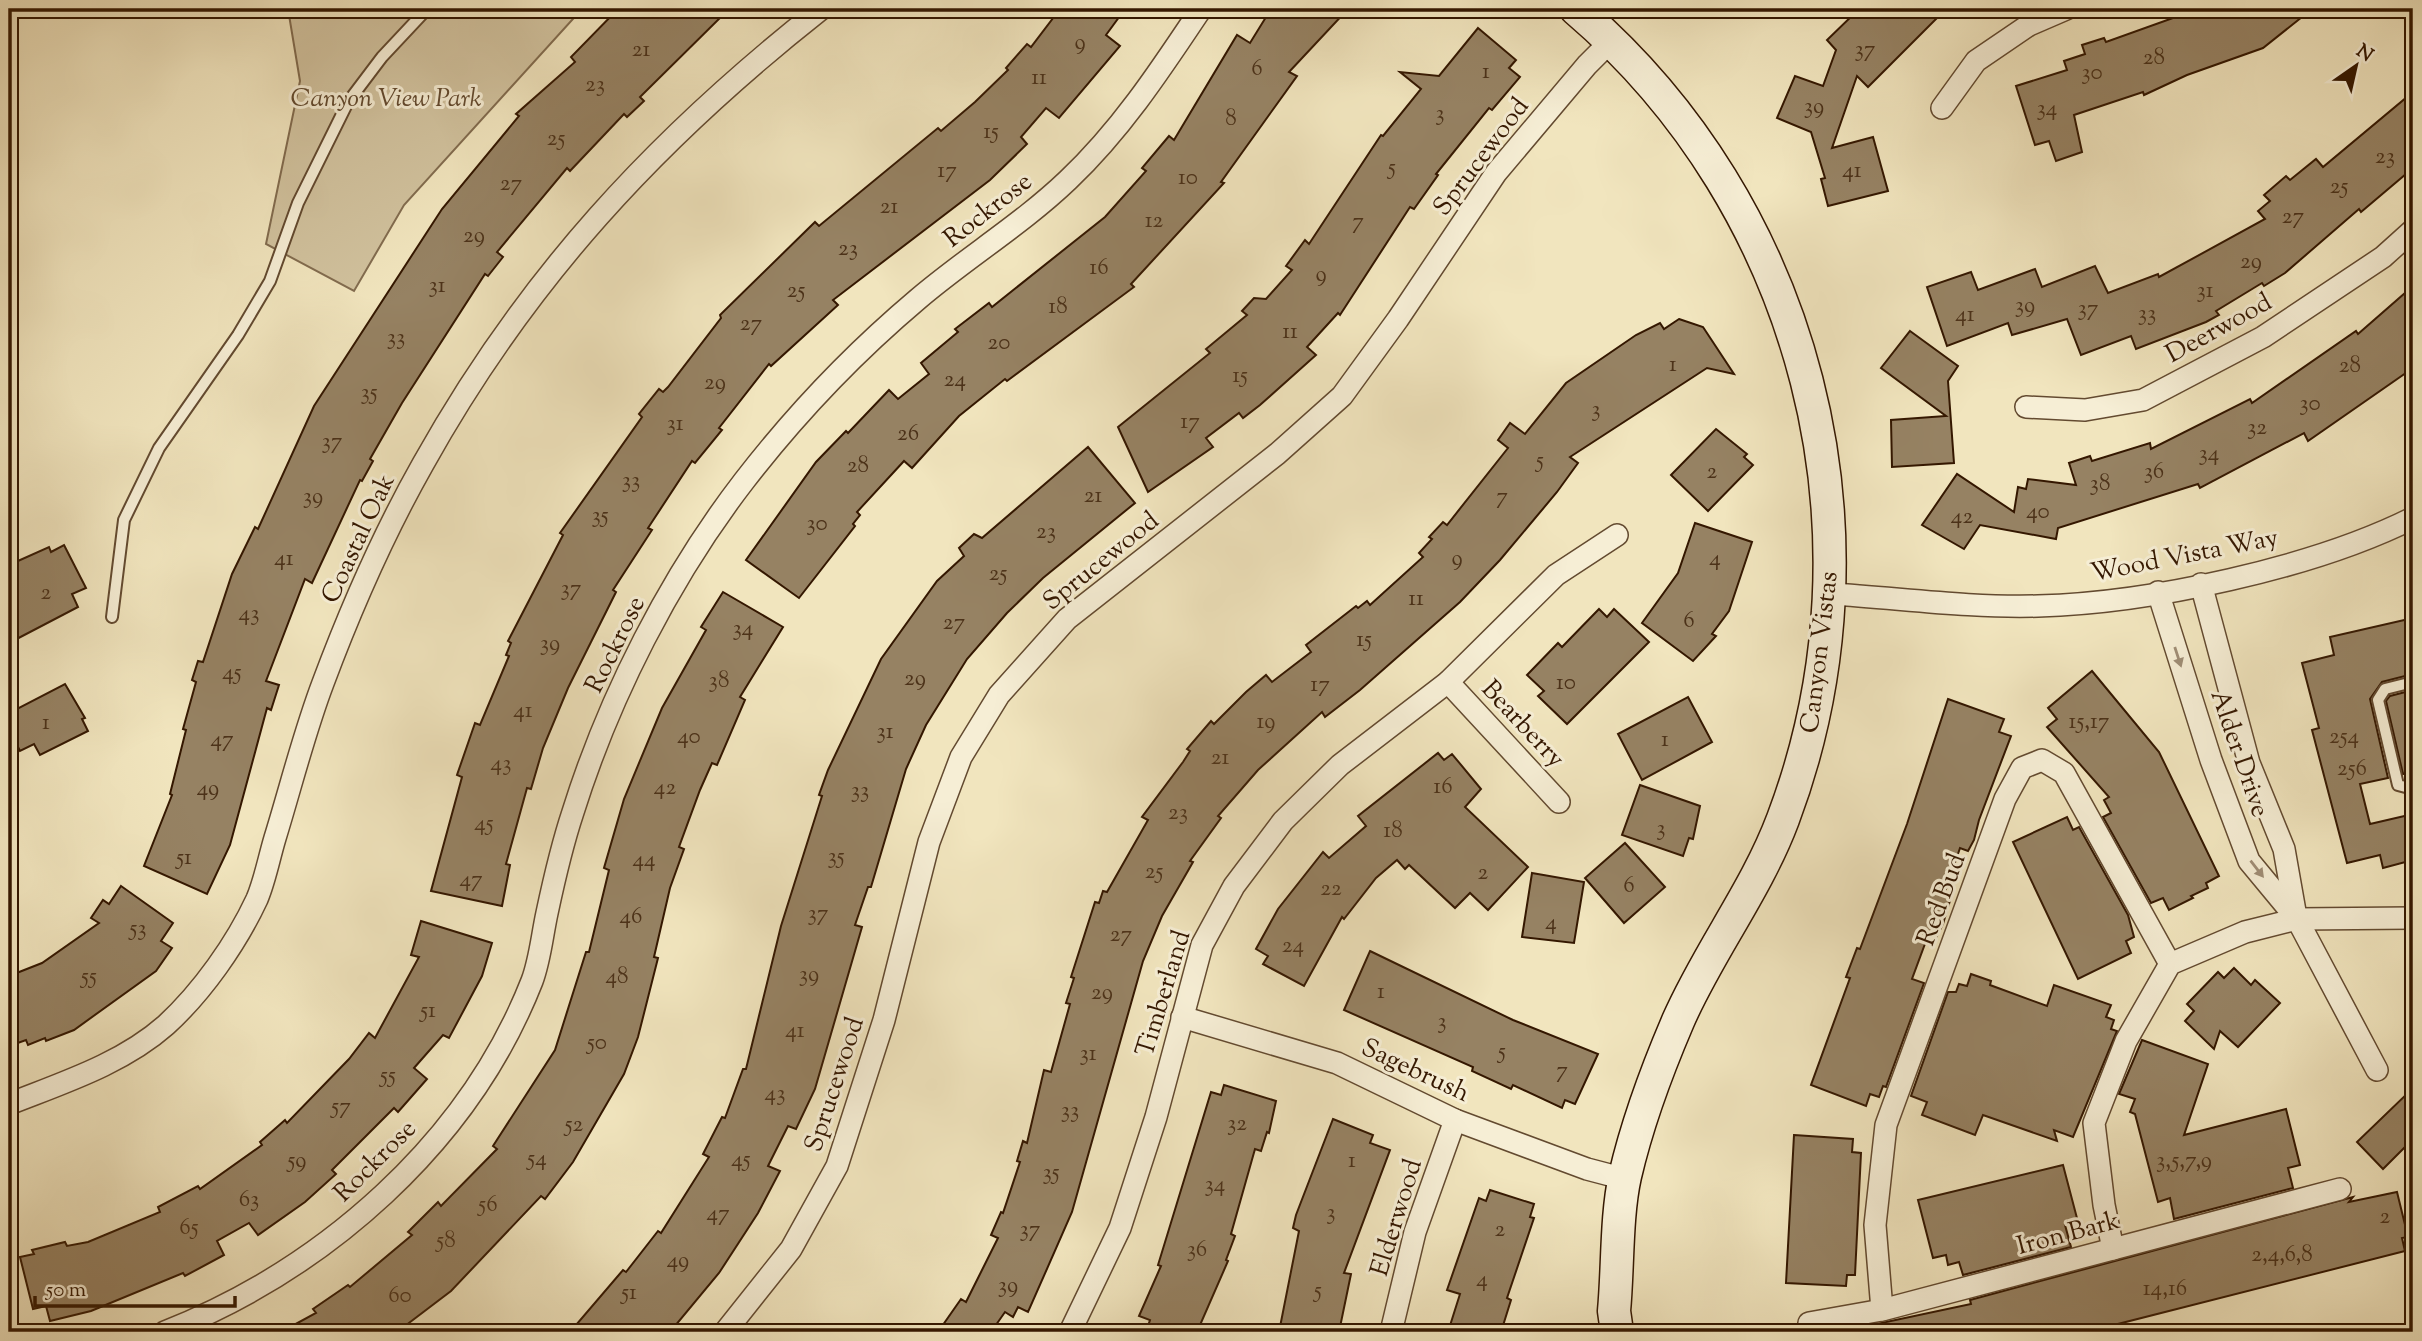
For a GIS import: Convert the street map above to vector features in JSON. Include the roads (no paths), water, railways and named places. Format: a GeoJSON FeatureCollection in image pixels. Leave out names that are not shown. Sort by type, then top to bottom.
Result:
{"type":"FeatureCollection","features":[{"type":"Feature","properties":{"kind":"street","name":"Coastal Oak"},"geometry":{"type":"LineString","coordinates":[[9,1104],[115,1059],[165,1025],[218,965],[257,898],[323,683],[376,559],[421,467],[473,378],[529,297],[603,210],[673,136],[754,61],[821,9]]}},
{"type":"Feature","properties":{"kind":"street","name":"Rockrose"},"geometry":{"type":"LineString","coordinates":[[165,1332],[220,1311],[293,1268],[357,1219],[412,1165],[462,1109],[500,1049],[533,978],[573,811],[612,709],[672,590],[709,527],[748,476],[829,381],[918,298],[1067,181],[1128,115],[1201,9]]}},
{"type":"Feature","properties":{"kind":"street","name":"Canyon Vistas"},"geometry":{"type":"LineString","coordinates":[[1576,9],[1612,40],[1662,93],[1711,161],[1759,245],[1785,304],[1804,366],[1828,494],[1831,594],[1805,750],[1783,820],[1749,894],[1679,1019],[1625,1179],[1614,1311],[1617,1332]]}},
{"type":"Feature","properties":{"kind":"street"},"geometry":{"type":"LineString","coordinates":[[1942,108],[1976,61],[2029,24],[2066,9]]}},
{"type":"Feature","properties":{"kind":"street","name":"Sprucewood"},"geometry":{"type":"LineString","coordinates":[[725,1332],[791,1249],[836,1166],[884,1020],[929,842],[961,757],[999,695],[1066,619],[1277,454],[1342,396],[1398,319],[1496,173],[1587,65],[1612,40]]}},
{"type":"Feature","properties":{"kind":"street","name":"Deerwood"},"geometry":{"type":"LineString","coordinates":[[2026,407],[2085,410],[2143,400],[2263,337],[2383,257],[2413,230]]}},
{"type":"Feature","properties":{"kind":"street","name":"Wood Vista Way"},"geometry":{"type":"LineString","coordinates":[[1831,594],[2037,606],[2158,592],[2317,555],[2413,518]]}},
{"type":"Feature","properties":{"kind":"street","name":"Timberland"},"geometry":{"type":"LineString","coordinates":[[1070,1332],[1120,1228],[1156,1117],[1202,945],[1234,886],[1283,821],[1340,765],[1448,682],[1556,575],[1617,535]]}},
{"type":"Feature","properties":{"kind":"street","name":"Alder Drive"},"geometry":{"type":"LineString","coordinates":[[2201,584],[2249,763],[2284,849],[2297,919]]}},
{"type":"Feature","properties":{"kind":"street","name":"Alder Drive"},"geometry":{"type":"LineString","coordinates":[[2158,592],[2211,760],[2249,861],[2297,919],[2376,1070]]}},
{"type":"Feature","properties":{"kind":"street","name":"Bearberry"},"geometry":{"type":"LineString","coordinates":[[1448,682],[1559,802]]}},
{"type":"Feature","properties":{"kind":"street","name":"Red Bud"},"geometry":{"type":"LineString","coordinates":[[1882,1310],[1875,1225],[1886,1125],[2005,799],[2022,768],[2042,760],[2064,773],[2170,964]]}},
{"type":"Feature","properties":{"kind":"street"},"geometry":{"type":"LineString","coordinates":[[2113,1249],[2104,1205],[2094,1123],[2126,1041],[2170,964],[2245,932],[2297,919],[2413,918]]}},
{"type":"Feature","properties":{"kind":"street","name":"Sagebrush"},"geometry":{"type":"LineString","coordinates":[[1182,1017],[1337,1063],[1455,1120],[1587,1169],[1625,1179]]}},
{"type":"Feature","properties":{"kind":"street","name":"Elderwood"},"geometry":{"type":"LineString","coordinates":[[1391,1332],[1415,1232],[1455,1120]]}},
{"type":"Feature","properties":{"kind":"street","name":"Iron Bark"},"geometry":{"type":"LineString","coordinates":[[1809,1323],[1882,1310],[2340,1189]]}},
{"type":"Feature","properties":{"kind":"lane"},"geometry":{"type":"LineString","coordinates":[[111,617],[124,520],[159,448],[238,335],[271,281],[298,203],[348,102],[382,57],[427,9]]}},
{"type":"Feature","properties":{"kind":"lane"},"geometry":{"type":"LineString","coordinates":[[2413,682],[2385,689],[2378,700],[2398,785],[2413,789]]}},
{"type":"Feature","properties":{"kind":"park label","name":"Canyon View Park"},"geometry":{"type":"Point","coordinates":[386,97]}}]}
